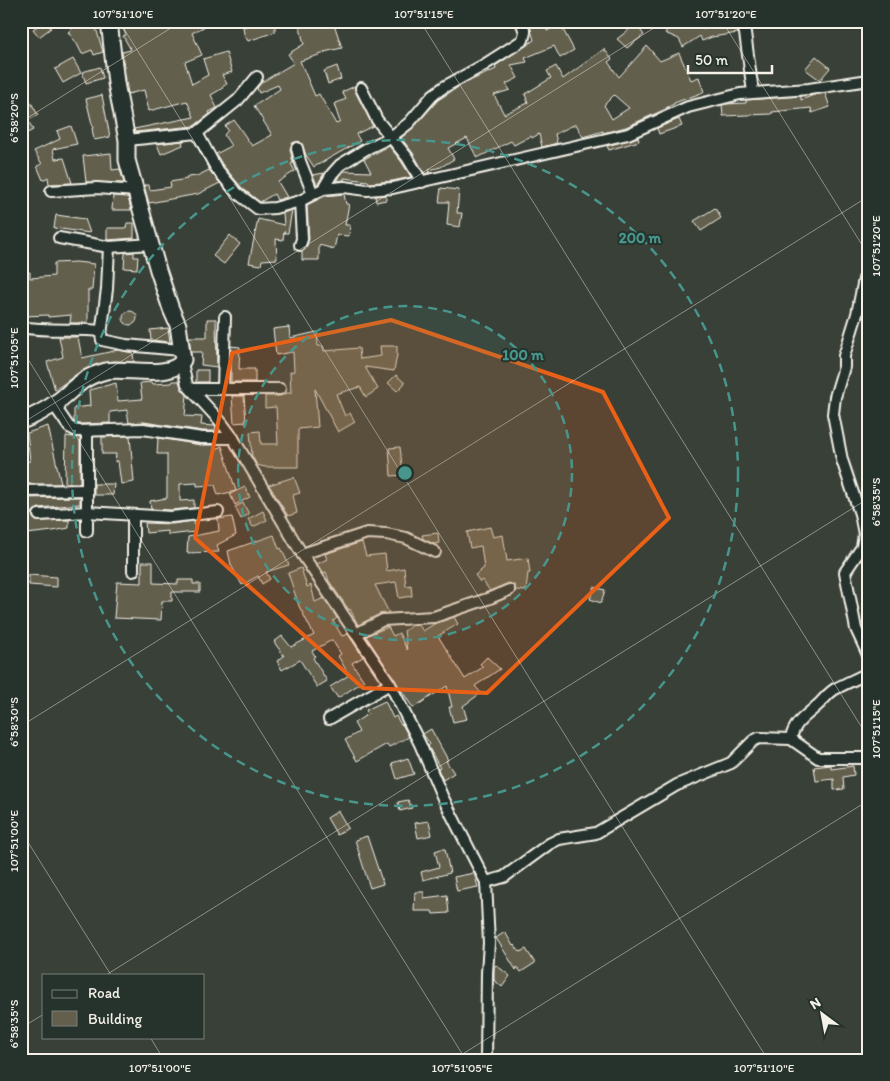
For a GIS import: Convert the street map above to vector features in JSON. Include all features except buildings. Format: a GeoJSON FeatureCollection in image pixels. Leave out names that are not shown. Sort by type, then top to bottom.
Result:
{"type":"FeatureCollection","features":[{"type":"Feature","properties":{"kind":"street"},"geometry":{"type":"LineString","coordinates":[[109,21],[116,83],[127,140],[127,160],[150,244],[178,326],[181,356],[187,385],[233,438],[302,554],[390,684],[420,744],[449,811],[486,882],[490,943],[487,973],[486,1060]]}},
{"type":"Feature","properties":{"kind":"street"},"geometry":{"type":"LineString","coordinates":[[323,189],[340,164],[392,137],[409,123],[433,95],[523,40],[525,32],[521,21]]}},
{"type":"Feature","properties":{"kind":"street"},"geometry":{"type":"LineString","coordinates":[[741,21],[745,33],[753,92]]}},
{"type":"Feature","properties":{"kind":"street"},"geometry":{"type":"LineString","coordinates":[[127,140],[197,133],[238,100],[257,78]]}},
{"type":"Feature","properties":{"kind":"street"},"geometry":{"type":"LineString","coordinates":[[197,133],[216,168],[237,193],[258,209],[275,208],[300,201],[323,189],[344,187],[367,190],[393,188],[628,134],[688,108],[740,94],[809,89],[869,80]]}},
{"type":"Feature","properties":{"kind":"street"},"geometry":{"type":"LineString","coordinates":[[361,88],[377,120],[407,157],[422,182]]}},
{"type":"Feature","properties":{"kind":"street"},"geometry":{"type":"LineString","coordinates":[[297,148],[313,194]]}},
{"type":"Feature","properties":{"kind":"street"},"geometry":{"type":"LineString","coordinates":[[51,191],[97,188],[136,191]]}},
{"type":"Feature","properties":{"kind":"street"},"geometry":{"type":"LineString","coordinates":[[300,201],[302,239],[300,245]]}},
{"type":"Feature","properties":{"kind":"street"},"geometry":{"type":"LineString","coordinates":[[59,238],[109,247],[150,244]]}},
{"type":"Feature","properties":{"kind":"street"},"geometry":{"type":"LineString","coordinates":[[109,247],[102,340],[181,356]]}},
{"type":"Feature","properties":{"kind":"street"},"geometry":{"type":"LineString","coordinates":[[869,274],[864,280],[844,356],[844,367],[835,397],[833,414],[842,460],[863,525],[863,544],[845,572],[856,629],[869,657]]}},
{"type":"Feature","properties":{"kind":"street"},"geometry":{"type":"LineString","coordinates":[[223,389],[225,317]]}},
{"type":"Feature","properties":{"kind":"street"},"geometry":{"type":"LineString","coordinates":[[21,327],[36,330],[102,331]]}},
{"type":"Feature","properties":{"kind":"street"},"geometry":{"type":"LineString","coordinates":[[21,421],[43,411],[63,397],[79,382],[97,374],[109,371],[166,370],[176,368],[181,356]]}},
{"type":"Feature","properties":{"kind":"street"},"geometry":{"type":"LineString","coordinates":[[192,390],[280,389]]}},
{"type":"Feature","properties":{"kind":"street"},"geometry":{"type":"LineString","coordinates":[[63,397],[58,411],[62,420],[73,430],[87,432],[143,428],[202,438],[233,438]]}},
{"type":"Feature","properties":{"kind":"street"},"geometry":{"type":"LineString","coordinates":[[87,432],[87,531]]}},
{"type":"Feature","properties":{"kind":"street"},"geometry":{"type":"LineString","coordinates":[[21,491],[88,490]]}},
{"type":"Feature","properties":{"kind":"street"},"geometry":{"type":"LineString","coordinates":[[39,514],[87,512],[171,517],[218,512]]}},
{"type":"Feature","properties":{"kind":"street"},"geometry":{"type":"LineString","coordinates":[[133,515],[133,571]]}},
{"type":"Feature","properties":{"kind":"street"},"geometry":{"type":"LineString","coordinates":[[302,554],[367,533],[406,538],[435,552]]}},
{"type":"Feature","properties":{"kind":"street"},"geometry":{"type":"LineString","coordinates":[[356,634],[382,620],[434,617],[509,590]]}},
{"type":"Feature","properties":{"kind":"street"},"geometry":{"type":"LineString","coordinates":[[791,739],[793,730],[804,716],[815,708],[828,694],[869,672]]}},
{"type":"Feature","properties":{"kind":"street"},"geometry":{"type":"LineString","coordinates":[[329,719],[390,684]]}},
{"type":"Feature","properties":{"kind":"street"},"geometry":{"type":"LineString","coordinates":[[486,882],[504,877],[549,844],[566,837],[596,833],[677,786],[731,763],[753,741],[759,738],[791,739],[818,758],[869,758]]}},
{"type":"Feature","properties":{"kind":"highlighted area"},"geometry":{"type":"Polygon","coordinates":[[[391,320],[603,392],[669,518],[487,693],[363,688],[195,538],[232,353],[391,320]]]}}]}
